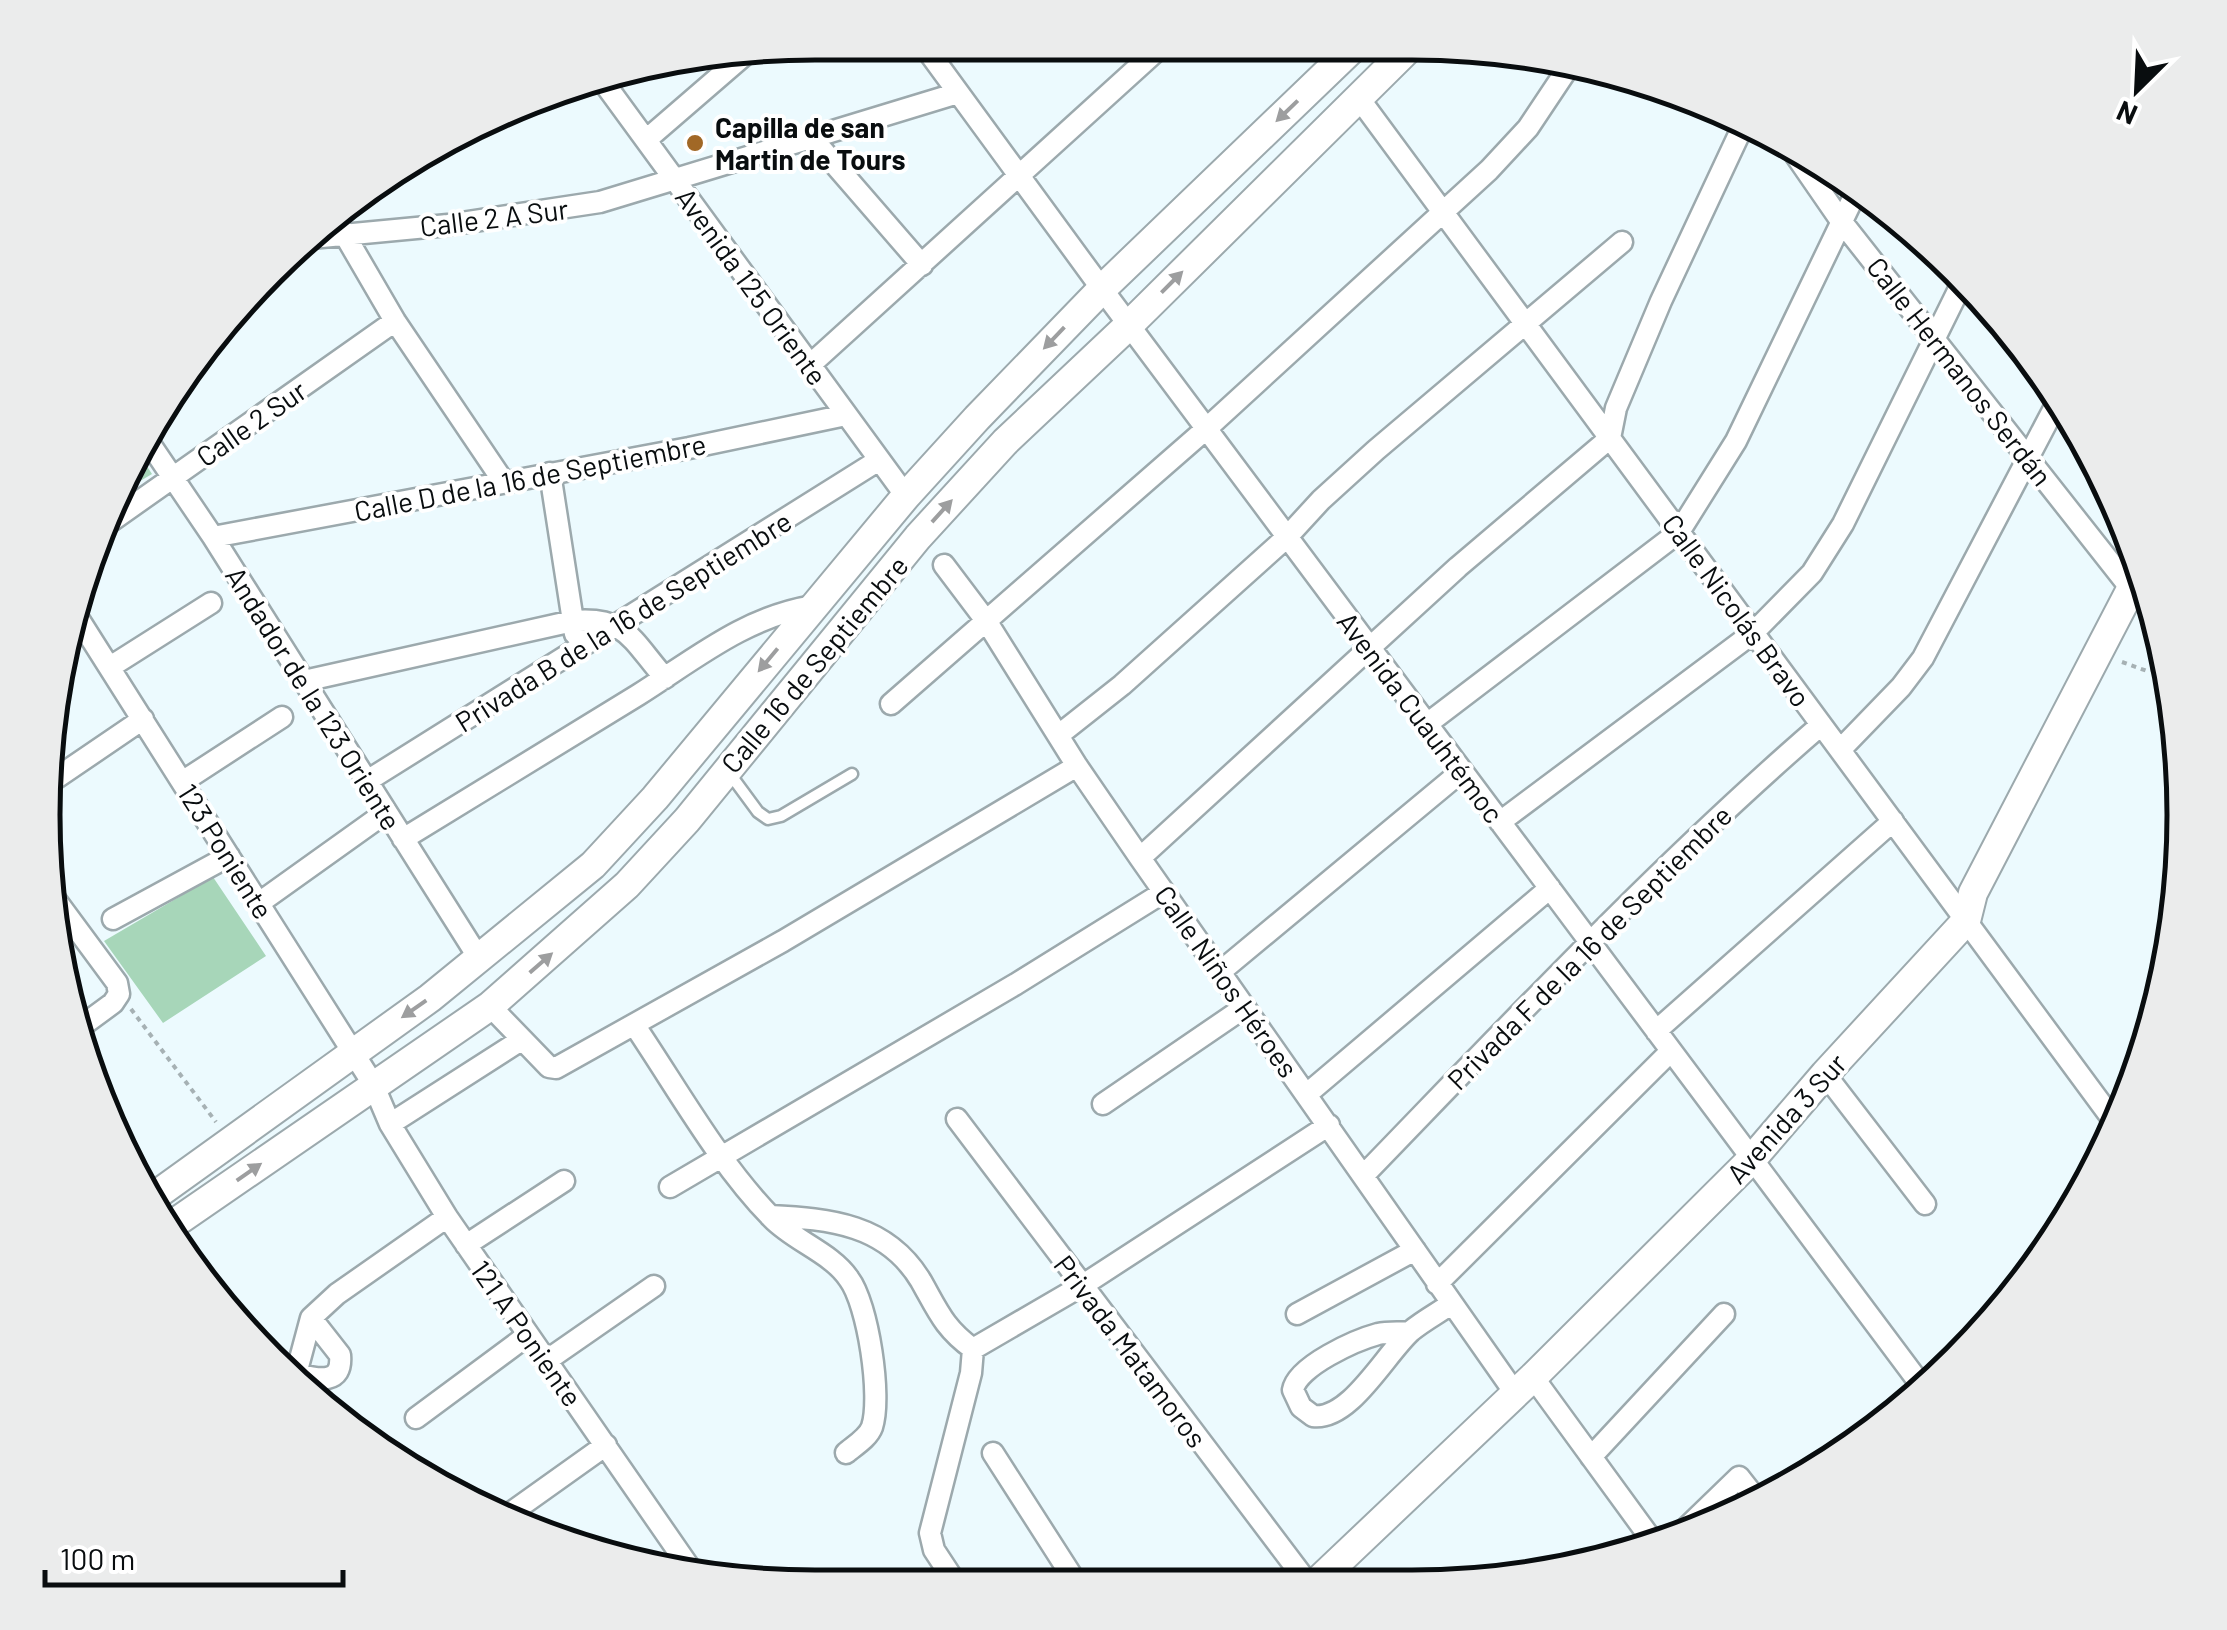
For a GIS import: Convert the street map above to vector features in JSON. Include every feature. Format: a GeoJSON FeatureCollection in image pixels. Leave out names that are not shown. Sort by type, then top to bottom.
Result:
{"type":"FeatureCollection","features":[{"type":"Feature","properties":{"kind":"main road","name":"Calle 16 de Septiembre"},"geometry":{"type":"LineString","coordinates":[[161,1192],[480,960],[606,852],[906,496],[1321,60]]}},
{"type":"Feature","properties":{"kind":"main road","name":"Calle 16 de Septiembre"},"geometry":{"type":"LineString","coordinates":[[179,1221],[490,1006],[627,886],[687,820],[918,538],[1005,442],[1397,60]]}},
{"type":"Feature","properties":{"kind":"main road","name":"Avenida 3 Sur"},"geometry":{"type":"LineString","coordinates":[[1330,1570],[1752,1159],[1966,921],[1973,893],[2132,588]]}},
{"type":"Feature","properties":{"kind":"street","name":"Avenida Cuauhtémoc"},"geometry":{"type":"LineString","coordinates":[[934,60],[1916,1378]]}},
{"type":"Feature","properties":{"kind":"street"},"geometry":{"type":"LineString","coordinates":[[810,365],[1146,60]]}},
{"type":"Feature","properties":{"kind":"street"},"geometry":{"type":"LineString","coordinates":[[646,140],[733,65]]}},
{"type":"Feature","properties":{"kind":"street"},"geometry":{"type":"LineString","coordinates":[[892,704],[1206,429],[1490,170],[1528,128],[1563,76]]}},
{"type":"Feature","properties":{"kind":"street","name":"Avenida 125 Oriente"},"geometry":{"type":"LineString","coordinates":[[609,89],[906,496]]}},
{"type":"Feature","properties":{"kind":"street","name":"Calle 2 A Sur"},"geometry":{"type":"LineString","coordinates":[[343,226],[548,212],[600,202],[958,93]]}},
{"type":"Feature","properties":{"kind":"street","name":"Calle Nicolás Bravo"},"geometry":{"type":"LineString","coordinates":[[1358,98],[2107,1111]]}},
{"type":"Feature","properties":{"kind":"street"},"geometry":{"type":"LineString","coordinates":[[1140,858],[1458,568],[1610,438],[1616,408],[1661,300],[1739,135]]}},
{"type":"Feature","properties":{"kind":"street"},"geometry":{"type":"LineString","coordinates":[[811,137],[922,264]]}},
{"type":"Feature","properties":{"kind":"street","name":"Calle Hermanos Serdán"},"geometry":{"type":"LineString","coordinates":[[1807,172],[1841,221],[2029,459],[2126,568]]}},
{"type":"Feature","properties":{"kind":"street"},"geometry":{"type":"LineString","coordinates":[[1427,724],[1679,532],[1736,441],[1851,201]]}},
{"type":"Feature","properties":{"kind":"street"},"geometry":{"type":"LineString","coordinates":[[341,228],[395,321],[503,481]]}},
{"type":"Feature","properties":{"kind":"street"},"geometry":{"type":"LineString","coordinates":[[1060,734],[1122,685],[1287,537],[1321,500],[1622,242]]}},
{"type":"Feature","properties":{"kind":"street"},"geometry":{"type":"LineString","coordinates":[[1500,822],[1753,633],[1812,573],[1829,548],[1957,293]]}},
{"type":"Feature","properties":{"kind":"street","name":"Calle 2 Sur"},"geometry":{"type":"LineString","coordinates":[[123,513],[395,321]]}},
{"type":"Feature","properties":{"kind":"street"},"geometry":{"type":"LineString","coordinates":[[1840,750],[1901,687],[1923,658],[2051,414]]}},
{"type":"Feature","properties":{"kind":"street","name":"Calle D de la 16 de Septiembre"},"geometry":{"type":"LineString","coordinates":[[213,537],[846,415]]}},
{"type":"Feature","properties":{"kind":"street","name":"Andador de la 123 Oriente"},"geometry":{"type":"LineString","coordinates":[[154,451],[213,537],[480,960]]}},
{"type":"Feature","properties":{"kind":"street","name":"Privada B de la 16 de Septiembre"},"geometry":{"type":"LineString","coordinates":[[366,780],[879,460]]}},
{"type":"Feature","properties":{"kind":"street"},"geometry":{"type":"LineString","coordinates":[[550,473],[577,649]]}},
{"type":"Feature","properties":{"kind":"street","name":"Calle Niños Héroes"},"geometry":{"type":"LineString","coordinates":[[944,564],[988,622],[1077,766],[1450,1304],[1591,1457],[1646,1533]]}},
{"type":"Feature","properties":{"kind":"street"},"geometry":{"type":"LineString","coordinates":[[110,667],[211,603]]}},
{"type":"Feature","properties":{"kind":"street"},"geometry":{"type":"LineString","coordinates":[[402,839],[735,631],[788,610],[813,606]]}},
{"type":"Feature","properties":{"kind":"street"},"geometry":{"type":"LineString","coordinates":[[304,681],[598,619],[617,625],[665,678]]}},
{"type":"Feature","properties":{"kind":"street","name":"123 Poniente"},"geometry":{"type":"LineString","coordinates":[[84,628],[373,1084]]}},
{"type":"Feature","properties":{"kind":"street"},"geometry":{"type":"LineString","coordinates":[[182,782],[282,717]]}},
{"type":"Feature","properties":{"kind":"street"},"geometry":{"type":"LineString","coordinates":[[62,774],[143,719]]}},
{"type":"Feature","properties":{"kind":"street","name":"Privada F de la 16 de Septiembre"},"geometry":{"type":"LineString","coordinates":[[1364,1175],[1590,942],[1736,800],[1821,724]]}},
{"type":"Feature","properties":{"kind":"street"},"geometry":{"type":"LineString","coordinates":[[490,1006],[549,1067],[556,1068],[635,1026],[1077,766]]}},
{"type":"Feature","properties":{"kind":"street"},"geometry":{"type":"LineString","coordinates":[[1220,972],[1462,772]]}},
{"type":"Feature","properties":{"kind":"street"},"geometry":{"type":"LineString","coordinates":[[259,903],[385,813]]}},
{"type":"Feature","properties":{"kind":"street"},"geometry":{"type":"LineString","coordinates":[[1656,1031],[1893,822]]}},
{"type":"Feature","properties":{"kind":"street"},"geometry":{"type":"LineString","coordinates":[[113,918],[229,856]]}},
{"type":"Feature","properties":{"kind":"street"},"geometry":{"type":"LineString","coordinates":[[1307,1094],[1550,888]]}},
{"type":"Feature","properties":{"kind":"street"},"geometry":{"type":"LineString","coordinates":[[670,1187],[1016,984],[1164,892]]}},
{"type":"Feature","properties":{"kind":"street"},"geometry":{"type":"LineString","coordinates":[[66,913],[117,983],[119,994],[113,1004],[89,1021]]}},
{"type":"Feature","properties":{"kind":"street"},"geometry":{"type":"LineString","coordinates":[[1104,1104],[1246,1007]]}},
{"type":"Feature","properties":{"kind":"street"},"geometry":{"type":"LineString","coordinates":[[635,1026],[770,1216],[848,1276],[863,1308],[875,1413],[871,1432],[846,1453]]}},
{"type":"Feature","properties":{"kind":"street"},"geometry":{"type":"LineString","coordinates":[[390,1124],[521,1040]]}},
{"type":"Feature","properties":{"kind":"street"},"geometry":{"type":"LineString","coordinates":[[1438,1284],[1671,1051]]}},
{"type":"Feature","properties":{"kind":"street"},"geometry":{"type":"LineString","coordinates":[[1825,1074],[1925,1204]]}},
{"type":"Feature","properties":{"kind":"street","name":"121 A Poniente"},"geometry":{"type":"LineString","coordinates":[[373,1084],[390,1124],[447,1217],[606,1445],[675,1556]]}},
{"type":"Feature","properties":{"kind":"street","name":"Privada Matamoros"},"geometry":{"type":"LineString","coordinates":[[957,1118],[1298,1570]]}},
{"type":"Feature","properties":{"kind":"street"},"geometry":{"type":"LineString","coordinates":[[973,1348],[1083,1286],[1329,1125]]}},
{"type":"Feature","properties":{"kind":"street"},"geometry":{"type":"LineString","coordinates":[[466,1245],[564,1181]]}},
{"type":"Feature","properties":{"kind":"street"},"geometry":{"type":"LineString","coordinates":[[770,1216],[852,1226],[882,1239],[903,1255],[950,1332],[973,1348]]}},
{"type":"Feature","properties":{"kind":"street"},"geometry":{"type":"LineString","coordinates":[[311,1318],[348,1286],[447,1217]]}},
{"type":"Feature","properties":{"kind":"street"},"geometry":{"type":"LineString","coordinates":[[1297,1314],[1415,1250]]}},
{"type":"Feature","properties":{"kind":"street"},"geometry":{"type":"LineString","coordinates":[[546,1360],[654,1286]]}},
{"type":"Feature","properties":{"kind":"street"},"geometry":{"type":"LineString","coordinates":[[1410,1332],[1364,1338],[1313,1366],[1294,1382],[1293,1390],[1302,1407],[1312,1416],[1331,1415],[1370,1379],[1410,1332],[1450,1304]]}},
{"type":"Feature","properties":{"kind":"street"},"geometry":{"type":"LineString","coordinates":[[1591,1457],[1724,1314]]}},
{"type":"Feature","properties":{"kind":"street"},"geometry":{"type":"LineString","coordinates":[[416,1418],[528,1335]]}},
{"type":"Feature","properties":{"kind":"street"},"geometry":{"type":"LineString","coordinates":[[948,1570],[934,1550],[930,1534],[972,1373],[973,1348]]}},
{"type":"Feature","properties":{"kind":"street"},"geometry":{"type":"LineString","coordinates":[[517,1509],[606,1445]]}},
{"type":"Feature","properties":{"kind":"street"},"geometry":{"type":"LineString","coordinates":[[993,1453],[1068,1570]]}},
{"type":"Feature","properties":{"kind":"street"},"geometry":{"type":"LineString","coordinates":[[1703,1512],[1740,1477],[1750,1490]]}},
{"type":"Feature","properties":{"kind":"lane"},"geometry":{"type":"LineString","coordinates":[[726,770],[758,812],[768,819],[782,816],[852,774]]}},
{"type":"Feature","properties":{"kind":"path"},"geometry":{"type":"LineString","coordinates":[[2100,650],[2134,668],[2152,669]]}},
{"type":"Feature","properties":{"kind":"path"},"geometry":{"type":"LineString","coordinates":[[119,994],[232,1142]]}},
{"type":"Feature","properties":{"kind":"green space"},"geometry":{"type":"Polygon","coordinates":[[[146,465],[152,474],[137,483],[146,465]]]}},
{"type":"Feature","properties":{"kind":"green space"},"geometry":{"type":"Polygon","coordinates":[[[213,877],[266,956],[163,1023],[104,941],[213,877]]]}},
{"type":"Feature","properties":{"kind":"place","name":"Capilla de san Martin de Tours"},"geometry":{"type":"Point","coordinates":[695,143]}}]}
